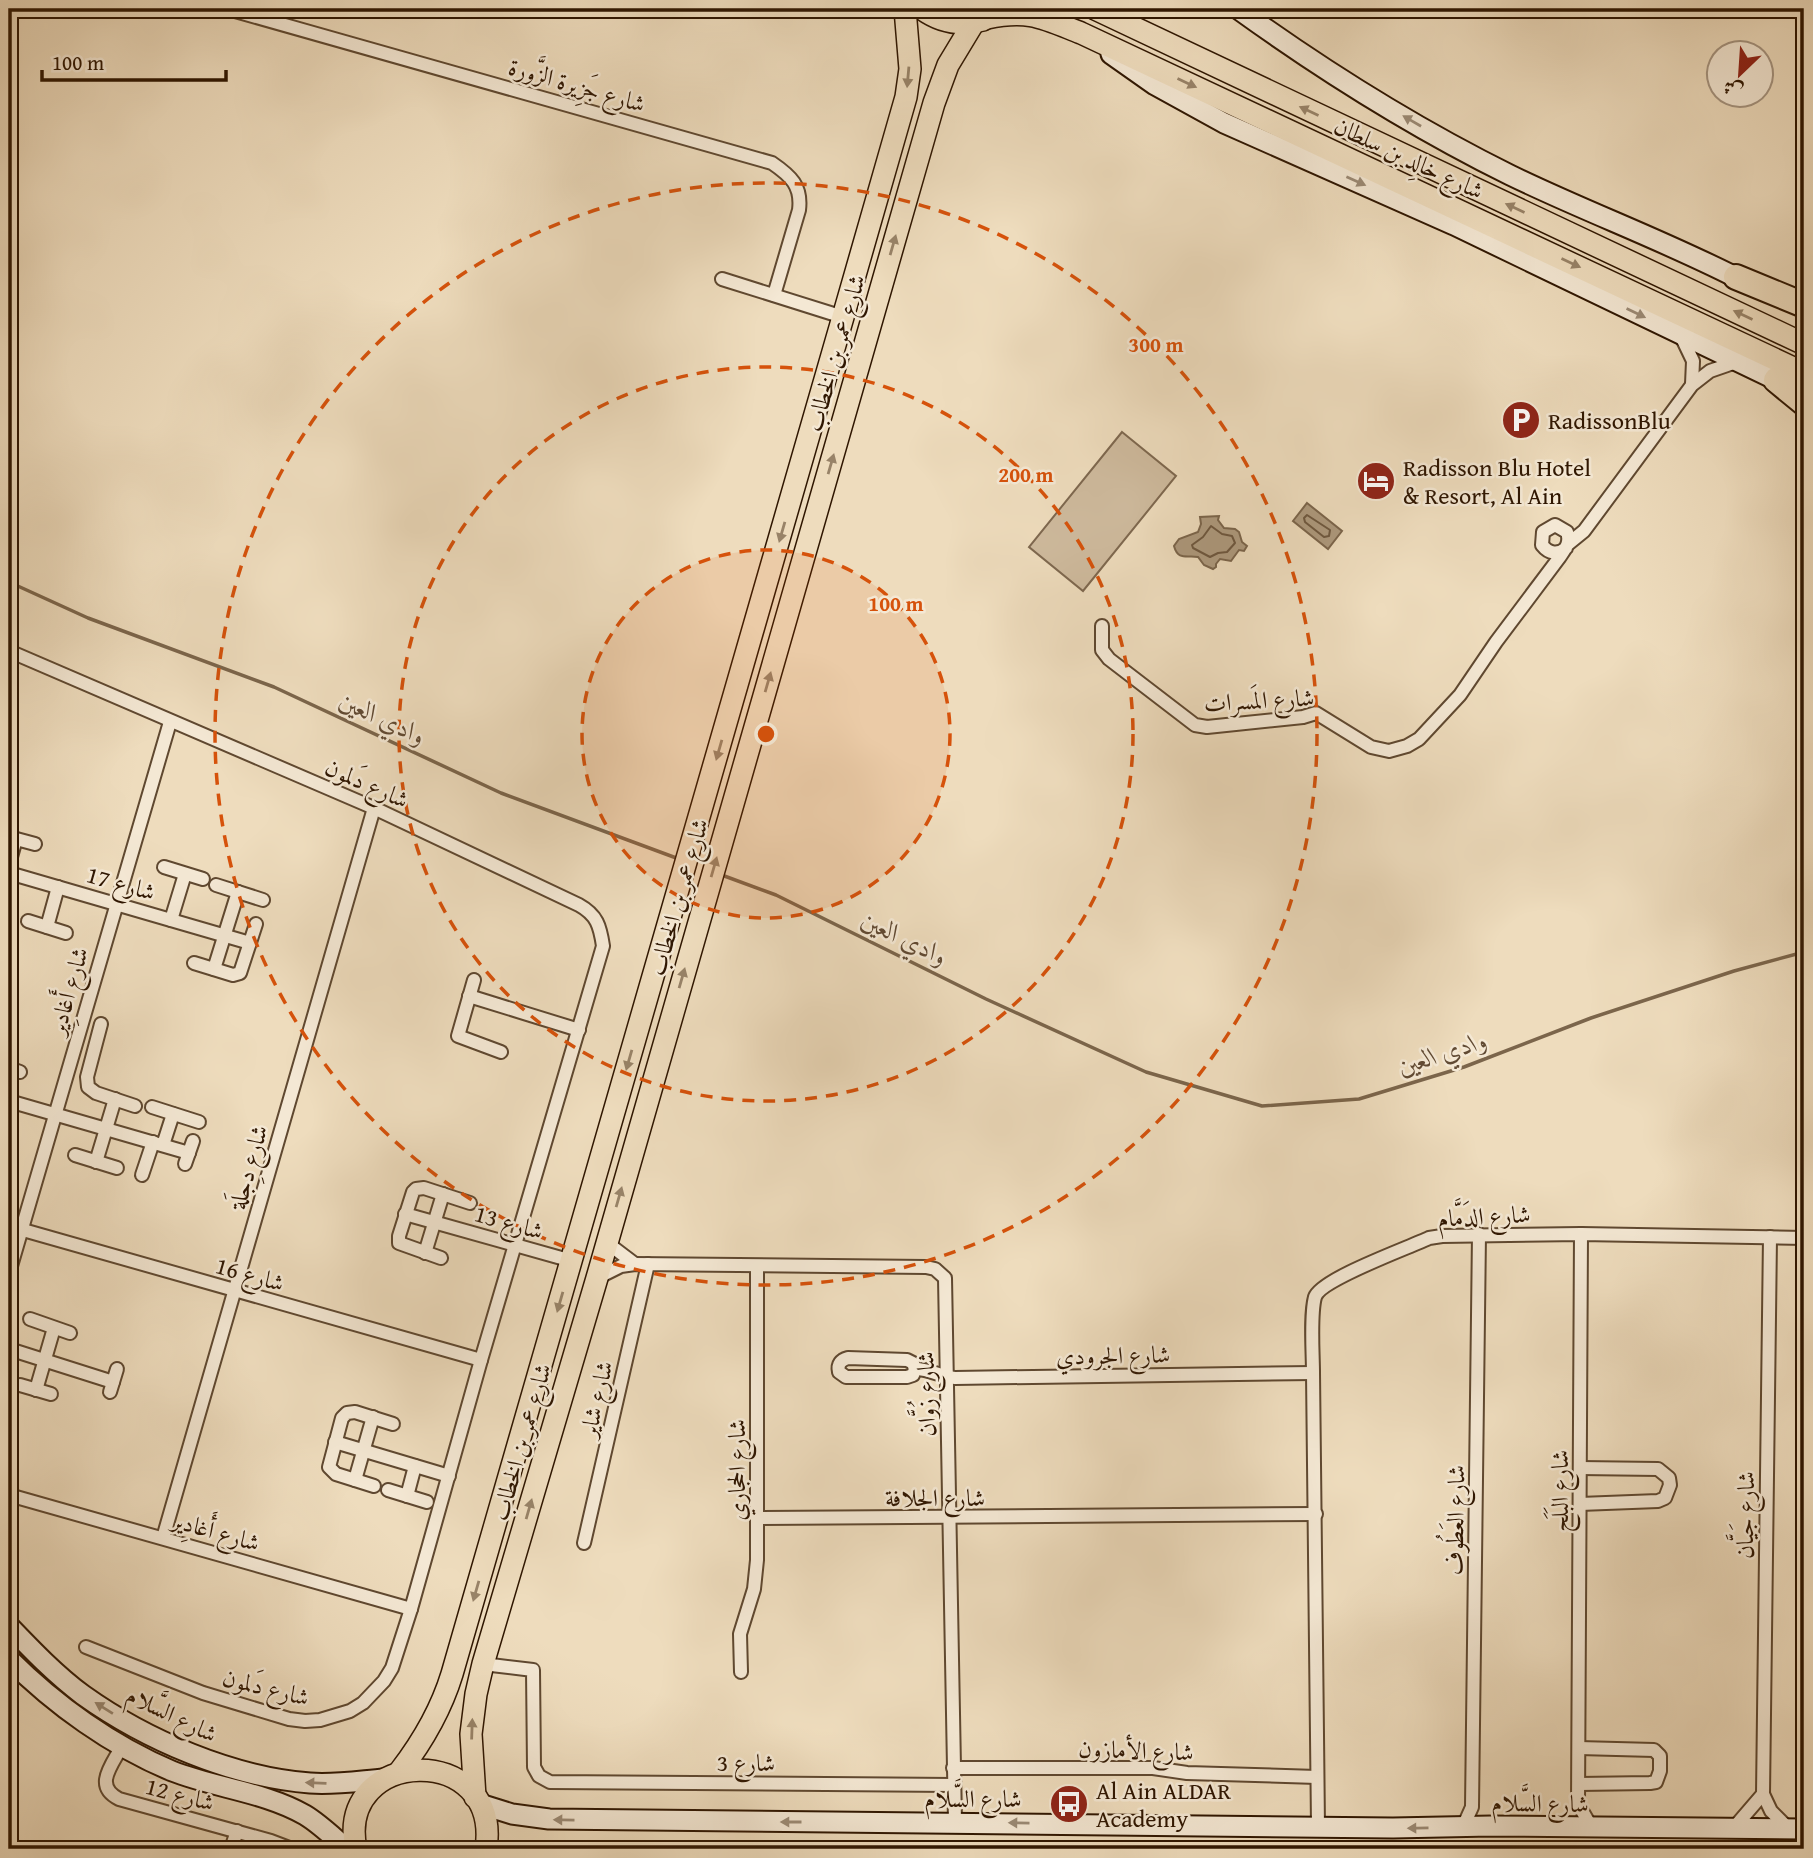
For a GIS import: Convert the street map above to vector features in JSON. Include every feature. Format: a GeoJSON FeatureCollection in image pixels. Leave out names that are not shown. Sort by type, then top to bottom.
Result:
{"type":"FeatureCollection","features":[{"type":"Feature","properties":{"kind":"highway"},"geometry":{"type":"LineString","coordinates":[[1736,277],[1804,305]]}},
{"type":"Feature","properties":{"kind":"highway"},"geometry":{"type":"LineString","coordinates":[[1776,380],[1804,403]]}},
{"type":"Feature","properties":{"kind":"main road","name":"شارع عمر بن الخطاب"},"geometry":{"type":"LineString","coordinates":[[356,1849],[353,1837],[356,1814],[367,1794],[392,1775],[427,1733],[444,1699],[906,97],[910,69],[905,9]]}},
{"type":"Feature","properties":{"kind":"main road","name":"شارع خالِد بن سلطان"},"geometry":{"type":"LineString","coordinates":[[922,9],[939,19],[957,23],[988,16],[1024,13],[1037,15],[1081,33],[1804,373]]}},
{"type":"Feature","properties":{"kind":"main road","name":"شارع خالِد بن سلطان"},"geometry":{"type":"LineString","coordinates":[[1095,9],[1804,344]]}},
{"type":"Feature","properties":{"kind":"main road","name":"شارع عمر بن الخطاب"},"geometry":{"type":"LineString","coordinates":[[486,1849],[486,1820],[477,1801],[471,1734],[483,1664],[597,1278],[937,92],[956,49],[988,16]]}},
{"type":"Feature","properties":{"kind":"main road"},"geometry":{"type":"LineString","coordinates":[[392,1775],[421,1768],[442,1772],[461,1782],[477,1801]]}},
{"type":"Feature","properties":{"kind":"street","name":"شارع جَزِيرة الزَّورة"},"geometry":{"type":"LineString","coordinates":[[228,9],[772,163],[788,174],[797,185],[800,197],[799,210],[774,295]]}},
{"type":"Feature","properties":{"kind":"street"},"geometry":{"type":"LineString","coordinates":[[1238,9],[1279,39],[1349,83],[1511,175],[1736,277],[1804,312]]}},
{"type":"Feature","properties":{"kind":"street"},"geometry":{"type":"LineString","coordinates":[[1081,33],[1155,85],[1224,123],[1413,206],[1804,394]]}},
{"type":"Feature","properties":{"kind":"street"},"geometry":{"type":"LineString","coordinates":[[722,279],[843,317]]}},
{"type":"Feature","properties":{"kind":"street"},"geometry":{"type":"LineString","coordinates":[[1681,336],[1693,361],[1692,385]]}},
{"type":"Feature","properties":{"kind":"street","name":"شارع المَسرات"},"geometry":{"type":"LineString","coordinates":[[1102,626],[1102,650],[1109,659],[1195,725],[1207,727],[1303,717],[1316,713],[1371,747],[1389,751],[1407,746],[1429,732],[1460,695],[1567,546],[1584,531],[1692,385],[1710,371],[1736,362]]}},
{"type":"Feature","properties":{"kind":"street","name":"شارع المَسرات"},"geometry":{"type":"LineString","coordinates":[[1564,529],[1594,516]]}},
{"type":"Feature","properties":{"kind":"street"},"geometry":{"type":"LineString","coordinates":[[1542,545],[1553,553],[1567,546],[1568,536],[1564,529],[1555,526],[1546,528],[1541,536],[1544,577]]}},
{"type":"Feature","properties":{"kind":"street","name":"شارع دَلمون"},"geometry":{"type":"LineString","coordinates":[[9,651],[374,808],[591,912],[598,921],[603,946],[411,1609],[392,1668],[374,1693],[350,1712],[320,1720],[289,1719],[203,1693],[86,1647]]}},
{"type":"Feature","properties":{"kind":"street","name":"شارع أَغادِير"},"geometry":{"type":"LineString","coordinates":[[9,1273],[15,1228],[54,1113],[170,722]]}},
{"type":"Feature","properties":{"kind":"street","name":"شارع دِجلَة"},"geometry":{"type":"LineString","coordinates":[[163,1538],[374,808]]}},
{"type":"Feature","properties":{"kind":"street"},"geometry":{"type":"LineString","coordinates":[[9,864],[13,838],[35,844]]}},
{"type":"Feature","properties":{"kind":"street","name":"شارع 17"},"geometry":{"type":"LineString","coordinates":[[164,867],[203,880]]}},
{"type":"Feature","properties":{"kind":"street","name":"شارع 17"},"geometry":{"type":"LineString","coordinates":[[9,873],[250,943]]}},
{"type":"Feature","properties":{"kind":"street","name":"شارع 17"},"geometry":{"type":"LineString","coordinates":[[171,920],[185,874]]}},
{"type":"Feature","properties":{"kind":"street"},"geometry":{"type":"LineString","coordinates":[[216,885],[263,900]]}},
{"type":"Feature","properties":{"kind":"street","name":"شارع 17"},"geometry":{"type":"LineString","coordinates":[[47,927],[58,887]]}},
{"type":"Feature","properties":{"kind":"street"},"geometry":{"type":"LineString","coordinates":[[214,969],[238,892]]}},
{"type":"Feature","properties":{"kind":"street"},"geometry":{"type":"LineString","coordinates":[[28,921],[66,933]]}},
{"type":"Feature","properties":{"kind":"street"},"geometry":{"type":"LineString","coordinates":[[194,963],[233,975],[240,974],[256,923]]}},
{"type":"Feature","properties":{"kind":"street"},"geometry":{"type":"LineString","coordinates":[[474,980],[458,1036],[501,1052]]}},
{"type":"Feature","properties":{"kind":"street"},"geometry":{"type":"LineString","coordinates":[[469,996],[579,1030]]}},
{"type":"Feature","properties":{"kind":"street"},"geometry":{"type":"LineString","coordinates":[[101,1024],[86,1082],[91,1091],[135,1106]]}},
{"type":"Feature","properties":{"kind":"street"},"geometry":{"type":"LineString","coordinates":[[96,1162],[115,1099]]}},
{"type":"Feature","properties":{"kind":"street"},"geometry":{"type":"LineString","coordinates":[[9,1101],[189,1153]]}},
{"type":"Feature","properties":{"kind":"street"},"geometry":{"type":"LineString","coordinates":[[152,1107],[200,1122]]}},
{"type":"Feature","properties":{"kind":"street"},"geometry":{"type":"LineString","coordinates":[[142,1175],[173,1114]]}},
{"type":"Feature","properties":{"kind":"street"},"geometry":{"type":"LineString","coordinates":[[75,1155],[117,1168]]}},
{"type":"Feature","properties":{"kind":"street","name":"شارع 13"},"geometry":{"type":"LineString","coordinates":[[470,1203],[424,1188],[416,1189],[405,1214],[572,1261]]}},
{"type":"Feature","properties":{"kind":"street","name":"شارع 13"},"geometry":{"type":"LineString","coordinates":[[425,1253],[443,1194]]}},
{"type":"Feature","properties":{"kind":"street"},"geometry":{"type":"LineString","coordinates":[[405,1214],[399,1243],[441,1258]]}},
{"type":"Feature","properties":{"kind":"street","name":"شارع 16"},"geometry":{"type":"LineString","coordinates":[[15,1228],[481,1360]]}},
{"type":"Feature","properties":{"kind":"street","name":"شارع الدَمَّام"},"geometry":{"type":"LineString","coordinates":[[1318,1826],[1313,1373],[1314,1304],[1318,1291],[1323,1286],[1429,1238],[1454,1234],[1804,1238]]}},
{"type":"Feature","properties":{"kind":"street","name":"شارع العَطُوف"},"geometry":{"type":"LineString","coordinates":[[1463,1827],[1472,1807],[1479,1234]]}},
{"type":"Feature","properties":{"kind":"street","name":"شارع البَلَح"},"geometry":{"type":"LineString","coordinates":[[1578,1804],[1581,1234]]}},
{"type":"Feature","properties":{"kind":"street","name":"شارع جَيَّان"},"geometry":{"type":"LineString","coordinates":[[1763,1794],[1770,1237]]}},
{"type":"Feature","properties":{"kind":"street"},"geometry":{"type":"LineString","coordinates":[[606,1242],[641,1264]]}},
{"type":"Feature","properties":{"kind":"street","name":"شارع زُوَّان"},"geometry":{"type":"LineString","coordinates":[[597,1278],[621,1266],[641,1264],[926,1267],[941,1273],[946,1286],[954,1822]]}},
{"type":"Feature","properties":{"kind":"street","name":"شارع شاير"},"geometry":{"type":"LineString","coordinates":[[584,1543],[641,1264]]}},
{"type":"Feature","properties":{"kind":"street","name":"شارع الحجاري"},"geometry":{"type":"LineString","coordinates":[[741,1672],[740,1634],[757,1577],[757,1266]]}},
{"type":"Feature","properties":{"kind":"street"},"geometry":{"type":"LineString","coordinates":[[30,1319],[70,1333]]}},
{"type":"Feature","properties":{"kind":"street"},"geometry":{"type":"LineString","coordinates":[[36,1390],[54,1328]]}},
{"type":"Feature","properties":{"kind":"street"},"geometry":{"type":"LineString","coordinates":[[9,1349],[113,1381]]}},
{"type":"Feature","properties":{"kind":"street","name":"شارع الجرودي"},"geometry":{"type":"LineString","coordinates":[[848,1358],[907,1360],[913,1363],[915,1369],[912,1375],[907,1377],[846,1377],[838,1369],[842,1360],[848,1358]]}},
{"type":"Feature","properties":{"kind":"street","name":"شارع الجرودي"},"geometry":{"type":"LineString","coordinates":[[915,1369],[932,1370],[946,1377],[1313,1373]]}},
{"type":"Feature","properties":{"kind":"street"},"geometry":{"type":"LineString","coordinates":[[20,1385],[51,1394]]}},
{"type":"Feature","properties":{"kind":"street"},"geometry":{"type":"LineString","coordinates":[[374,1486],[330,1470],[329,1463],[342,1418],[347,1413],[355,1412],[393,1424]]}},
{"type":"Feature","properties":{"kind":"street"},"geometry":{"type":"LineString","coordinates":[[355,1480],[373,1417]]}},
{"type":"Feature","properties":{"kind":"street"},"geometry":{"type":"LineString","coordinates":[[335,1442],[449,1476]]}},
{"type":"Feature","properties":{"kind":"street"},"geometry":{"type":"LineString","coordinates":[[407,1496],[415,1466]]}},
{"type":"Feature","properties":{"kind":"street"},"geometry":{"type":"LineString","coordinates":[[1580,1468],[1658,1469],[1664,1472],[1670,1485],[1669,1492],[1658,1501],[1580,1503]]}},
{"type":"Feature","properties":{"kind":"street"},"geometry":{"type":"LineString","coordinates":[[388,1490],[427,1502]]}},
{"type":"Feature","properties":{"kind":"street","name":"شارع أَغادِير"},"geometry":{"type":"LineString","coordinates":[[9,1495],[411,1609]]}},
{"type":"Feature","properties":{"kind":"street","name":"شارع الجلافة"},"geometry":{"type":"LineString","coordinates":[[758,1518],[1316,1514]]}},
{"type":"Feature","properties":{"kind":"street","name":"شارع السَّلام"},"geometry":{"type":"LineString","coordinates":[[9,1626],[39,1658],[82,1694],[144,1732],[182,1751],[290,1781],[334,1783],[392,1775]]}},
{"type":"Feature","properties":{"kind":"street","name":"شارع السَّلام"},"geometry":{"type":"LineString","coordinates":[[9,1659],[68,1711],[122,1746],[172,1771],[283,1804],[315,1822],[346,1849]]}},
{"type":"Feature","properties":{"kind":"street","name":"شارع 3"},"geometry":{"type":"LineString","coordinates":[[483,1664],[533,1670],[534,1767],[539,1776],[550,1782],[954,1785]]}},
{"type":"Feature","properties":{"kind":"street","name":"شارع 12"},"geometry":{"type":"LineString","coordinates":[[122,1746],[107,1775],[105,1786],[109,1794],[292,1849]]}},
{"type":"Feature","properties":{"kind":"street"},"geometry":{"type":"LineString","coordinates":[[1579,1748],[1654,1750],[1660,1756],[1660,1771],[1656,1782],[1650,1783],[1579,1784]]}},
{"type":"Feature","properties":{"kind":"street","name":"شارع الأمازون"},"geometry":{"type":"LineString","coordinates":[[953,1768],[1153,1768],[1187,1773],[1317,1777]]}},
{"type":"Feature","properties":{"kind":"street"},"geometry":{"type":"LineString","coordinates":[[1732,1830],[1763,1794],[1771,1811],[1797,1829]]}},
{"type":"Feature","properties":{"kind":"street","name":"شارع السَّلام"},"geometry":{"type":"LineString","coordinates":[[477,1801],[512,1814],[549,1819],[1797,1829]]}},
{"type":"Feature","properties":{"kind":"street"},"geometry":{"type":"LineString","coordinates":[[1559,1828],[1578,1804],[1592,1828]]}},
{"type":"Feature","properties":{"kind":"street"},"geometry":{"type":"LineString","coordinates":[[1472,1807],[1491,1826]]}},
{"type":"Feature","properties":{"kind":"street"},"geometry":{"type":"LineString","coordinates":[[231,1849],[237,1831]]}},
{"type":"Feature","properties":{"kind":"shaded area"},"geometry":{"type":"Polygon","coordinates":[[[1122,432],[1176,476],[1083,591],[1029,547],[1122,432]]]}},
{"type":"Feature","properties":{"kind":"water"},"geometry":{"type":"Polygon","coordinates":[[[1307,503],[1342,531],[1328,549],[1293,521],[1307,503]]]}},
{"type":"Feature","properties":{"kind":"water"},"geometry":{"type":"Polygon","coordinates":[[[1219,516],[1218,520],[1224,528],[1239,532],[1242,542],[1247,546],[1244,551],[1239,550],[1231,561],[1220,559],[1213,569],[1204,565],[1198,557],[1178,554],[1174,546],[1179,539],[1198,532],[1200,517],[1219,516]]]}},
{"type":"Feature","properties":{"kind":"waterway","name":"وادي العين"},"geometry":{"type":"LineString","coordinates":[[9,582],[88,618],[274,687],[501,793],[679,859]]}},
{"type":"Feature","properties":{"kind":"waterway","name":"وادي العين"},"geometry":{"type":"LineString","coordinates":[[719,874],[776,895],[986,999],[1146,1072],[1262,1106],[1359,1099],[1464,1067],[1591,1018],[1734,971],[1804,952]]}},
{"type":"Feature","properties":{"kind":"place","name":"RadissonBlu"},"geometry":{"type":"Point","coordinates":[1521,420]}},
{"type":"Feature","properties":{"kind":"place","name":"Radisson Blu Hotel & Resort, Al Ain"},"geometry":{"type":"Point","coordinates":[1376,481]}},
{"type":"Feature","properties":{"kind":"place","name":"Al Ain ALDAR Academy"},"geometry":{"type":"Point","coordinates":[1069,1804]}}]}
